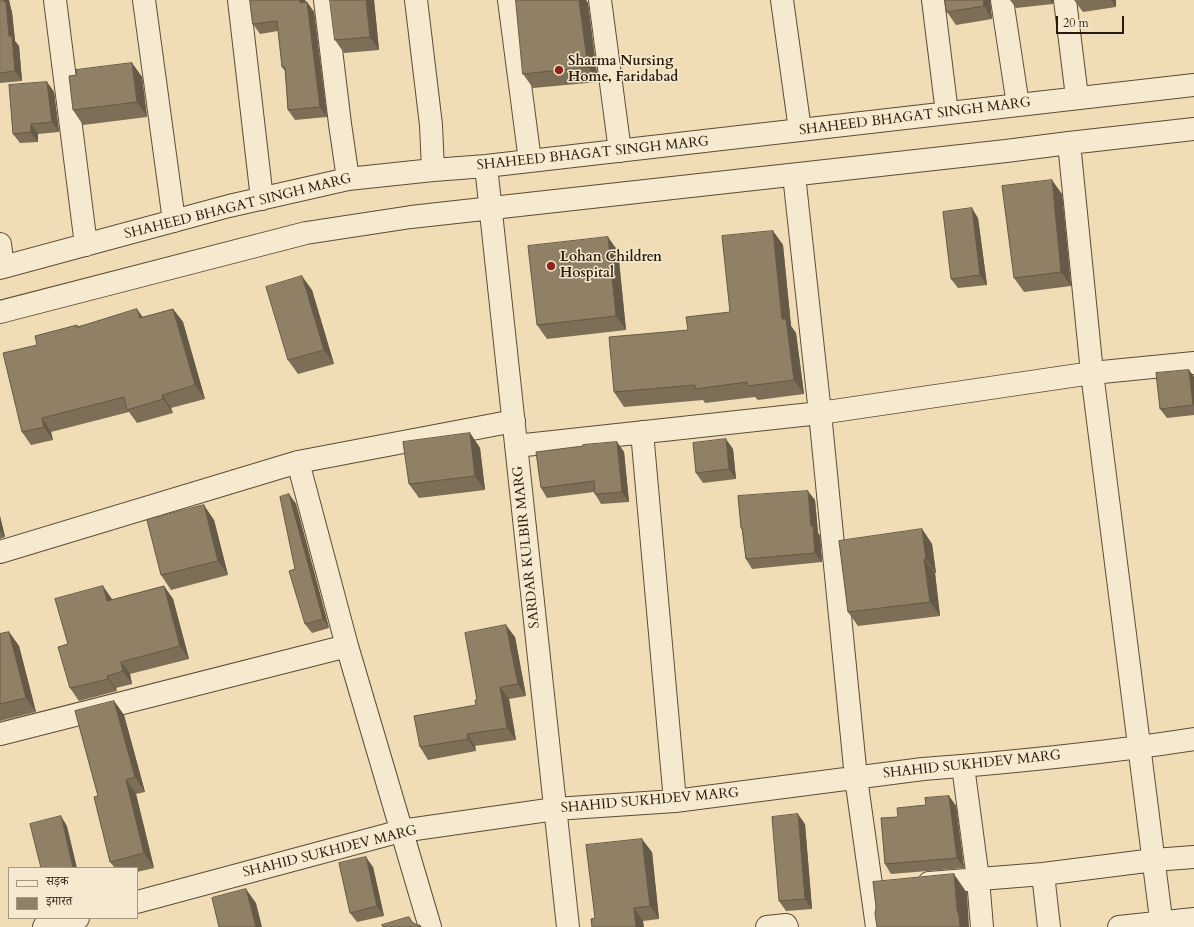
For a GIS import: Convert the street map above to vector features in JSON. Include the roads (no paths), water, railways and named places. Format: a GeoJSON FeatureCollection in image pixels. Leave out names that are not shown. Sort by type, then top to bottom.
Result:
{"type":"FeatureCollection","features":[{"type":"Feature","properties":{"kind":"street"},"geometry":{"type":"LineString","coordinates":[[55,0],[86,244]]}},
{"type":"Feature","properties":{"kind":"street"},"geometry":{"type":"LineString","coordinates":[[144,0],[174,221]]}},
{"type":"Feature","properties":{"kind":"street"},"geometry":{"type":"LineString","coordinates":[[239,0],[262,199]]}},
{"type":"Feature","properties":{"kind":"street"},"geometry":{"type":"LineString","coordinates":[[325,0],[348,179]]}},
{"type":"Feature","properties":{"kind":"street"},"geometry":{"type":"LineString","coordinates":[[416,0],[431,126],[432,170]]}},
{"type":"Feature","properties":{"kind":"street"},"geometry":{"type":"LineString","coordinates":[[509,0],[530,161]]}},
{"type":"Feature","properties":{"kind":"street"},"geometry":{"type":"LineString","coordinates":[[600,0],[620,151]]}},
{"type":"Feature","properties":{"kind":"street"},"geometry":{"type":"LineString","coordinates":[[782,0],[800,130]]}},
{"type":"Feature","properties":{"kind":"street"},"geometry":{"type":"LineString","coordinates":[[933,0],[947,113]]}},
{"type":"Feature","properties":{"kind":"street"},"geometry":{"type":"LineString","coordinates":[[1002,0],[1018,105]]}},
{"type":"Feature","properties":{"kind":"street"},"geometry":{"type":"LineString","coordinates":[[1065,0],[1077,97]]}},
{"type":"Feature","properties":{"kind":"street","name":"SHAHEED BHAGAT SINGH MARG"},"geometry":{"type":"LineString","coordinates":[[1,268],[229,206],[348,179],[486,166],[1077,97],[1194,85]]}},
{"type":"Feature","properties":{"kind":"street"},"geometry":{"type":"LineString","coordinates":[[0,312],[306,233],[411,217],[1006,152],[1069,143],[1194,129]]}},
{"type":"Feature","properties":{"kind":"street"},"geometry":{"type":"LineString","coordinates":[[1069,143],[1092,373],[1162,925]]}},
{"type":"Feature","properties":{"kind":"street","name":"SARDAR KULBIR MARG"},"geometry":{"type":"LineString","coordinates":[[486,166],[568,927]]}},
{"type":"Feature","properties":{"kind":"street"},"geometry":{"type":"LineString","coordinates":[[794,175],[820,412],[856,778],[880,888],[877,927]]}},
{"type":"Feature","properties":{"kind":"street"},"geometry":{"type":"LineString","coordinates":[[0,244],[1,268]]}},
{"type":"Feature","properties":{"kind":"street"},"geometry":{"type":"LineString","coordinates":[[516,446],[820,412],[1092,373],[1194,363]]}},
{"type":"Feature","properties":{"kind":"street"},"geometry":{"type":"LineString","coordinates":[[0,552],[298,462],[514,421]]}},
{"type":"Feature","properties":{"kind":"street"},"geometry":{"type":"LineString","coordinates":[[642,432],[675,801]]}},
{"type":"Feature","properties":{"kind":"street"},"geometry":{"type":"LineString","coordinates":[[298,462],[347,646],[430,927]]}},
{"type":"Feature","properties":{"kind":"street"},"geometry":{"type":"LineString","coordinates":[[0,734],[347,646]]}},
{"type":"Feature","properties":{"kind":"street","name":"SHAHID SUKHDEV MARG"},"geometry":{"type":"LineString","coordinates":[[138,902],[401,831],[555,809],[675,801],[923,769],[1140,748],[1194,739]]}},
{"type":"Feature","properties":{"kind":"street"},"geometry":{"type":"LineString","coordinates":[[963,766],[978,879],[982,927]]}},
{"type":"Feature","properties":{"kind":"street"},"geometry":{"type":"LineString","coordinates":[[910,885],[1043,874],[1154,860],[1194,857]]}},
{"type":"Feature","properties":{"kind":"street"},"geometry":{"type":"LineString","coordinates":[[1043,874],[1049,927]]}},
{"type":"Feature","properties":{"kind":"street"},"geometry":{"type":"LineString","coordinates":[[44,927],[74,919]]}},
{"type":"Feature","properties":{"kind":"street"},"geometry":{"type":"LineString","coordinates":[[1119,927],[1162,925],[1194,919]]}},
{"type":"Feature","properties":{"kind":"street"},"geometry":{"type":"LineString","coordinates":[[767,927],[786,925],[787,927]]}},
{"type":"Feature","properties":{"kind":"place","name":"Sharma Nursing Home, Faridabad"},"geometry":{"type":"Point","coordinates":[559,70]}},
{"type":"Feature","properties":{"kind":"place","name":"Lohan Children Hospital"},"geometry":{"type":"Point","coordinates":[551,266]}}]}
